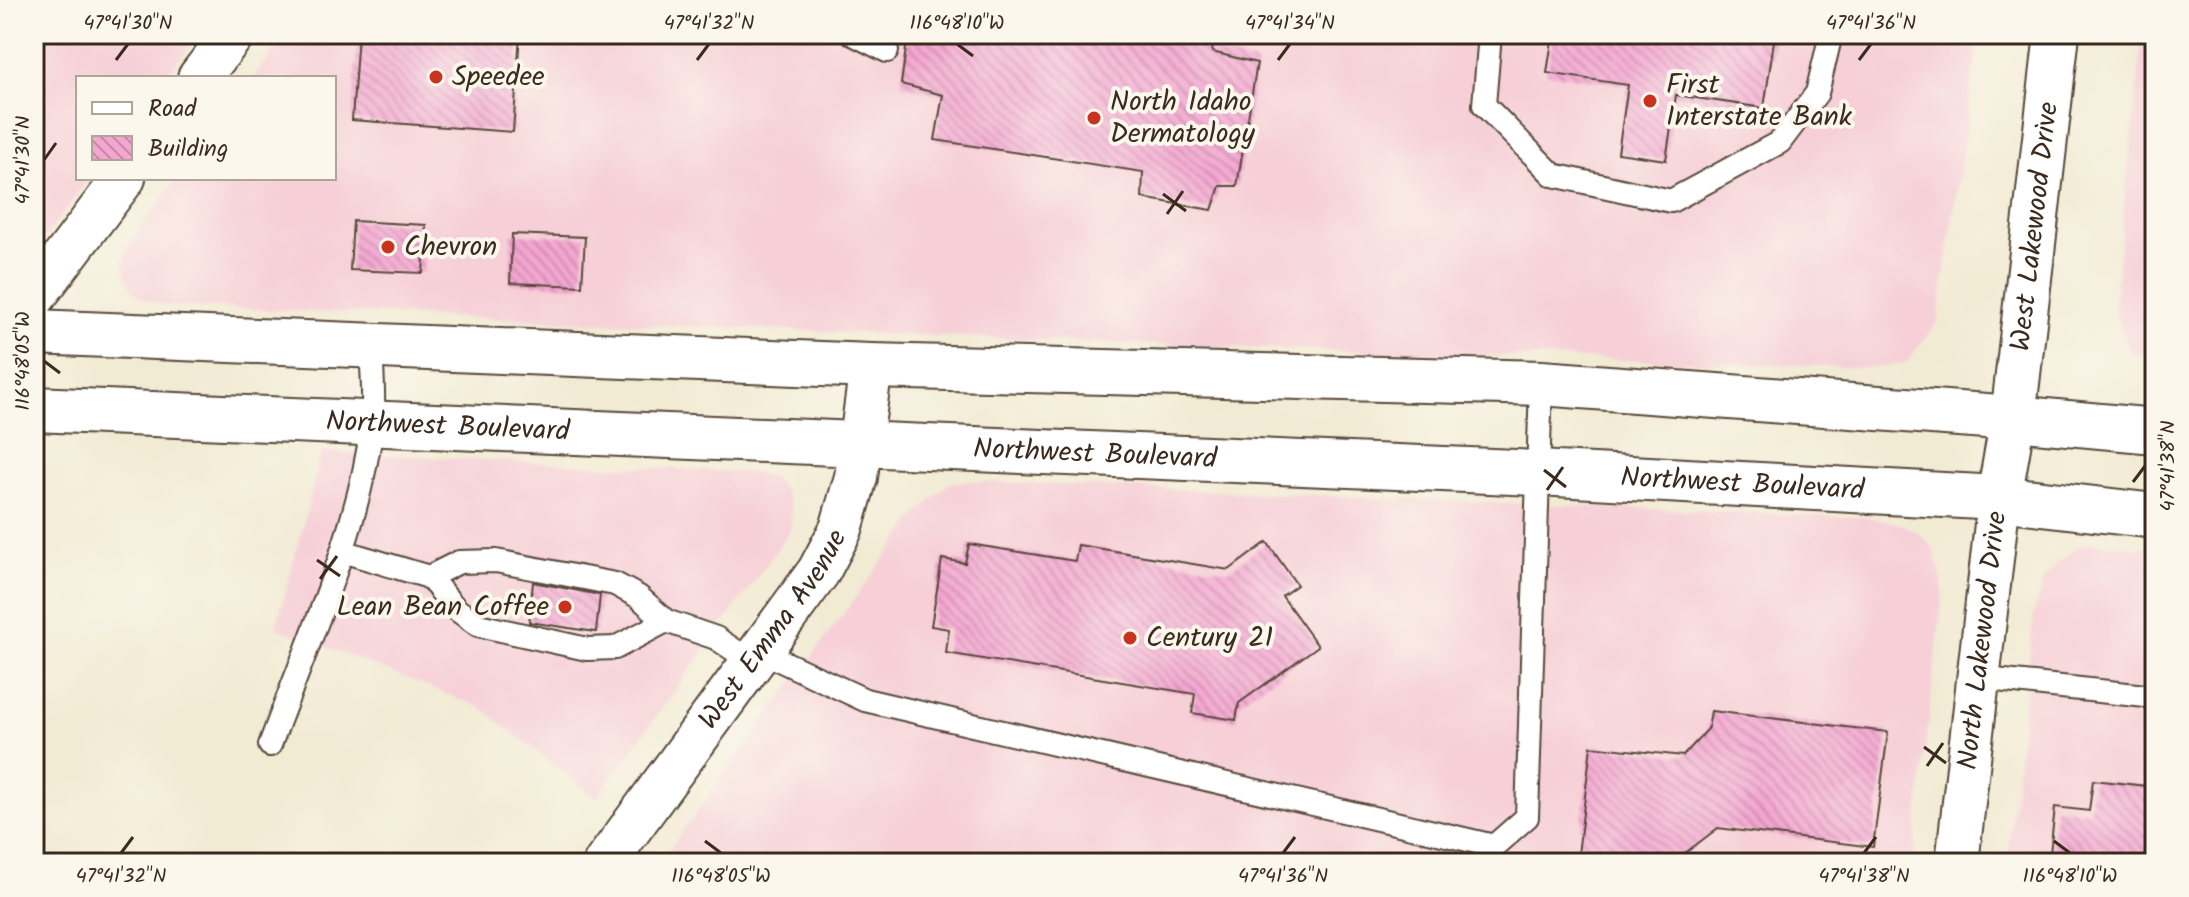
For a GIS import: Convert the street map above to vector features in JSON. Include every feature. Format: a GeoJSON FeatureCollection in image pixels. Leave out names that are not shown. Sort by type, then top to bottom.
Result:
{"type":"FeatureCollection","features":[{"type":"Feature","properties":{"kind":"main road","name":"West Lakewood Drive"},"geometry":{"type":"LineString","coordinates":[[2013,418],[2057,34]]}},
{"type":"Feature","properties":{"kind":"main road"},"geometry":{"type":"LineString","coordinates":[[34,332],[871,366],[1541,383],[2155,431]]}},
{"type":"Feature","properties":{"kind":"main road","name":"Northwest Boulevard"},"geometry":{"type":"LineString","coordinates":[[34,409],[1538,473],[1999,498],[2155,516]]}},
{"type":"Feature","properties":{"kind":"main road","name":"North Lakewood Drive"},"geometry":{"type":"LineString","coordinates":[[1999,498],[2013,418]]}},
{"type":"Feature","properties":{"kind":"street"},"geometry":{"type":"LineString","coordinates":[[201,76],[233,34]]}},
{"type":"Feature","properties":{"kind":"street"},"geometry":{"type":"LineString","coordinates":[[34,297],[122,180]]}},
{"type":"Feature","properties":{"kind":"street","name":"West Emma Avenue"},"geometry":{"type":"LineString","coordinates":[[605,863],[819,571],[841,529],[856,477],[871,366]]}},
{"type":"Feature","properties":{"kind":"street","name":"North Lakewood Drive"},"geometry":{"type":"LineString","coordinates":[[1957,863],[1999,498]]}},
{"type":"Feature","properties":{"kind":"lane"},"geometry":{"type":"LineString","coordinates":[[853,34],[887,51]]}},
{"type":"Feature","properties":{"kind":"lane"},"geometry":{"type":"LineString","coordinates":[[1490,34],[1484,105],[1553,175],[1671,201],[1780,142],[1817,93],[1831,34]]}},
{"type":"Feature","properties":{"kind":"lane"},"geometry":{"type":"LineString","coordinates":[[270,745],[342,551],[361,488],[373,423],[371,346]]}},
{"type":"Feature","properties":{"kind":"lane"},"geometry":{"type":"LineString","coordinates":[[429,577],[459,562],[496,561],[615,584],[639,597],[666,621],[716,638],[865,700],[1494,846],[1527,817],[1541,383]]}},
{"type":"Feature","properties":{"kind":"lane"},"geometry":{"type":"LineString","coordinates":[[342,551],[429,577],[456,609],[478,625],[587,649],[615,648],[666,621]]}},
{"type":"Feature","properties":{"kind":"lane"},"geometry":{"type":"LineString","coordinates":[[1977,678],[2155,697]]}},
{"type":"Feature","properties":{"kind":"shaded area"},"geometry":{"type":"Polygon","coordinates":[[[34,34],[199,34],[168,76],[76,76],[76,180],[88,180],[34,252],[34,34]]]}},
{"type":"Feature","properties":{"kind":"shaded area"},"geometry":{"type":"Polygon","coordinates":[[[286,34],[1979,34],[1938,321],[1907,362],[1875,368],[1193,346],[170,306],[146,300],[132,291],[124,270],[125,254],[177,180],[336,180],[336,76],[254,76],[286,34]]]}},
{"type":"Feature","properties":{"kind":"shaded area"},"geometry":{"type":"Polygon","coordinates":[[[2143,34],[2155,34],[2155,364],[2130,352],[2113,309],[2143,34]]]}},
{"type":"Feature","properties":{"kind":"shaded area"},"geometry":{"type":"Polygon","coordinates":[[[322,452],[758,473],[773,478],[784,491],[791,508],[791,525],[789,533],[597,798],[480,707],[276,628],[322,452]]]}},
{"type":"Feature","properties":{"kind":"shaded area"},"geometry":{"type":"Polygon","coordinates":[[[968,481],[1876,518],[1900,524],[1917,532],[1933,548],[1943,593],[1913,863],[659,863],[918,513],[948,484],[968,481]]]}},
{"type":"Feature","properties":{"kind":"shaded area"},"geometry":{"type":"Polygon","coordinates":[[[2092,543],[2155,549],[2155,863],[2007,863],[2034,613],[2044,580],[2055,566],[2076,548],[2092,543]]]}},
{"type":"Feature","properties":{"kind":"building","name":"Speedee"},"geometry":{"type":"Polygon","coordinates":[[[358,34],[520,34],[513,132],[352,120],[358,34]]]}},
{"type":"Feature","properties":{"kind":"building","name":"North Idaho Dermatology"},"geometry":{"type":"Polygon","coordinates":[[[908,34],[1215,34],[1212,52],[1257,63],[1237,186],[1220,186],[1212,210],[1142,198],[1143,172],[935,140],[943,95],[901,84],[908,34]]]}},
{"type":"Feature","properties":{"kind":"building","name":"First Interstate Bank"},"geometry":{"type":"Polygon","coordinates":[[[1553,34],[1775,34],[1764,108],[1676,95],[1666,160],[1618,153],[1628,85],[1547,73],[1553,34]]]}},
{"type":"Feature","properties":{"kind":"building","name":"Chevron"},"geometry":{"type":"Polygon","coordinates":[[[353,221],[426,225],[423,273],[350,270],[353,221]]]}},
{"type":"Feature","properties":{"kind":"building","name":"Chevron"},"geometry":{"type":"Polygon","coordinates":[[[512,234],[585,237],[582,286],[510,283],[512,234]]]}},
{"type":"Feature","properties":{"kind":"building","name":"Century 21"},"geometry":{"type":"Polygon","coordinates":[[[1267,542],[1297,585],[1282,596],[1318,646],[1239,703],[1236,720],[1192,713],[1195,694],[946,653],[949,629],[931,626],[942,559],[965,563],[969,544],[1075,561],[1078,545],[1229,570],[1267,542]]]}},
{"type":"Feature","properties":{"kind":"building","name":"Lean Bean Coffee"},"geometry":{"type":"Polygon","coordinates":[[[533,582],[600,595],[596,632],[529,622],[533,582]]]}},
{"type":"Feature","properties":{"kind":"building"},"geometry":{"type":"Polygon","coordinates":[[[1711,711],[1888,732],[1873,847],[1718,828],[1672,863],[1577,863],[1591,746],[1683,756],[1708,729],[1711,711]]]}},
{"type":"Feature","properties":{"kind":"building"},"geometry":{"type":"Polygon","coordinates":[[[2093,780],[2155,787],[2155,863],[2049,863],[2055,807],[2089,811],[2093,780]]]}},
{"type":"Feature","properties":{"kind":"place","name":"Speedee"},"geometry":{"type":"Point","coordinates":[436,77]}},
{"type":"Feature","properties":{"kind":"place","name":"First Interstate Bank"},"geometry":{"type":"Point","coordinates":[1650,101]}},
{"type":"Feature","properties":{"kind":"place","name":"North Idaho Dermatology"},"geometry":{"type":"Point","coordinates":[1094,118]}},
{"type":"Feature","properties":{"kind":"place","name":"Chevron"},"geometry":{"type":"Point","coordinates":[388,247]}},
{"type":"Feature","properties":{"kind":"place","name":"Lean Bean Coffee"},"geometry":{"type":"Point","coordinates":[565,607]}},
{"type":"Feature","properties":{"kind":"place","name":"Century 21"},"geometry":{"type":"Point","coordinates":[1130,638]}}]}
